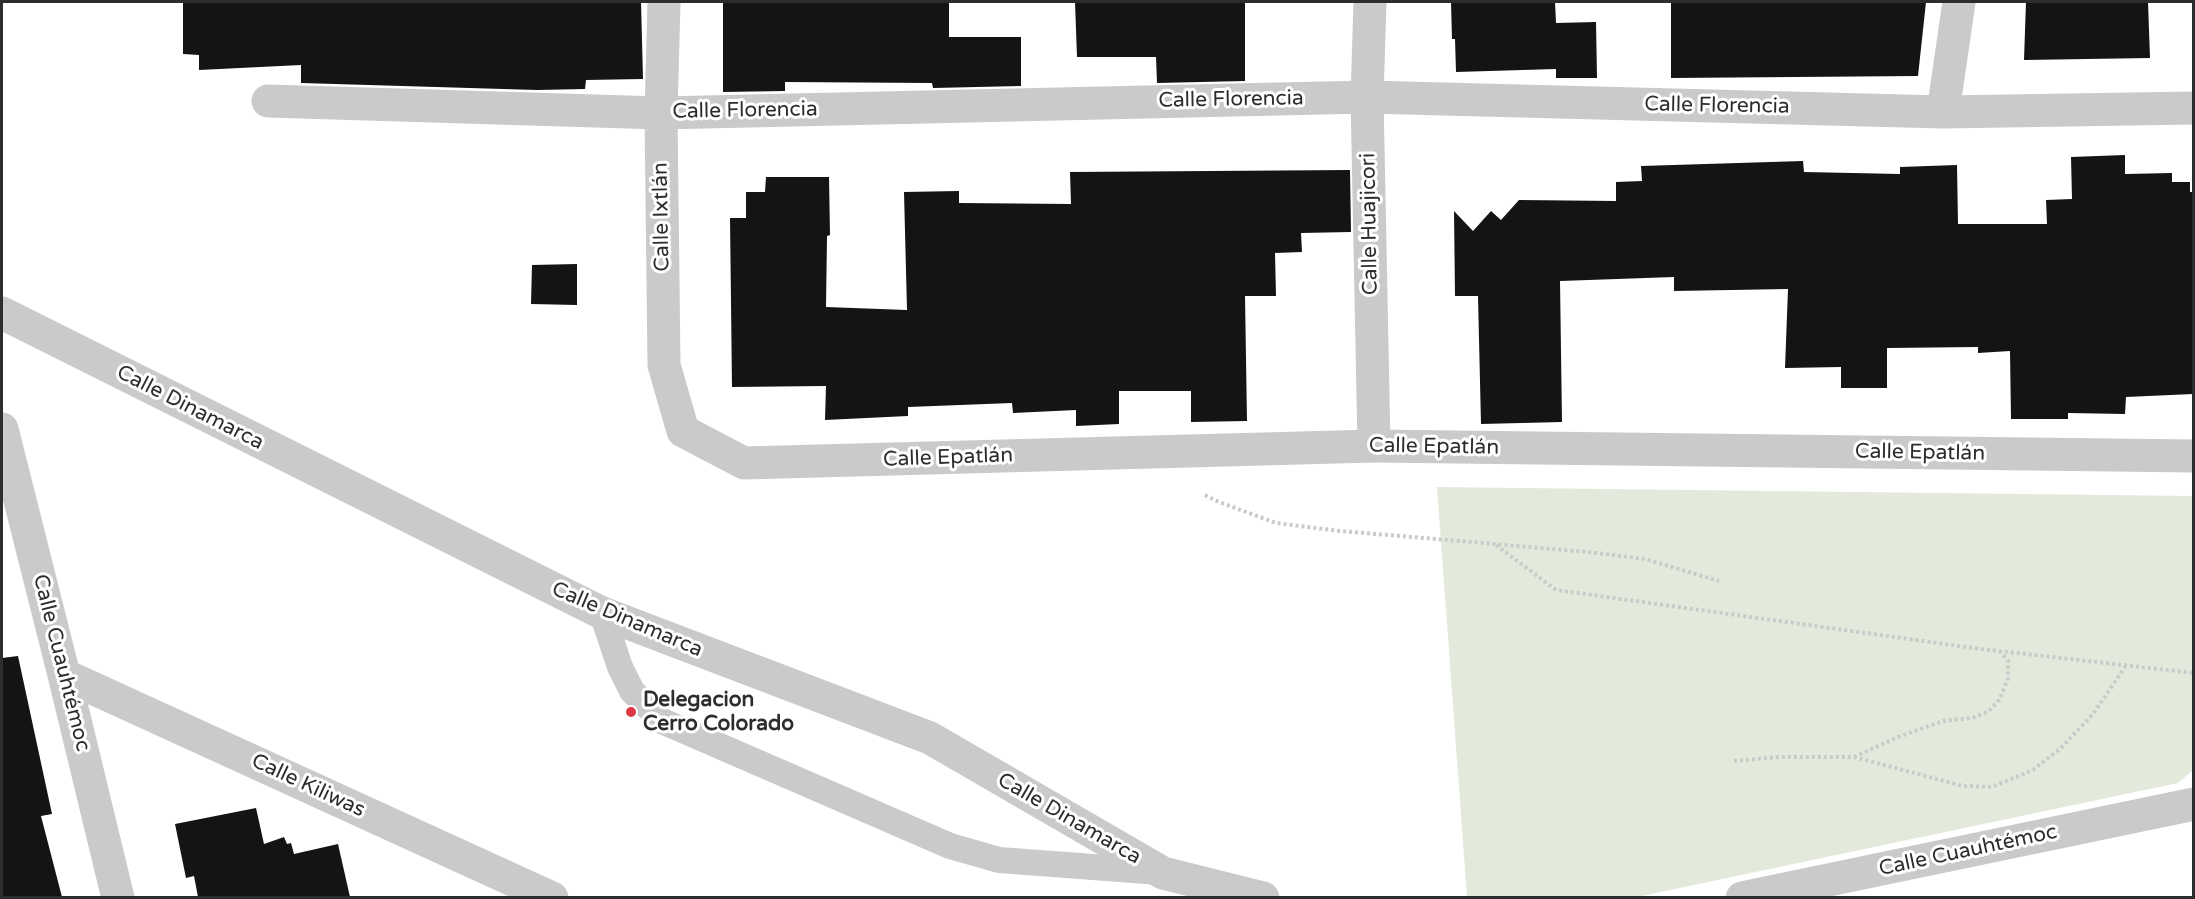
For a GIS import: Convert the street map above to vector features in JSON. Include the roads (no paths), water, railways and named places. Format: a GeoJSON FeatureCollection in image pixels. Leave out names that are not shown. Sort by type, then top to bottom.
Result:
{"type":"FeatureCollection","features":[{"type":"Feature","properties":{"kind":"street","name":"Calle Ixtlán"},"geometry":{"type":"LineString","coordinates":[[664,2],[661,113],[664,364],[683,431]]}},
{"type":"Feature","properties":{"kind":"street","name":"Calle Huajicori"},"geometry":{"type":"LineString","coordinates":[[1370,2],[1367,97],[1374,446]]}},
{"type":"Feature","properties":{"kind":"street"},"geometry":{"type":"LineString","coordinates":[[1943,112],[1959,2]]}},
{"type":"Feature","properties":{"kind":"street","name":"Calle Florencia"},"geometry":{"type":"LineString","coordinates":[[268,101],[661,113],[1367,97],[1943,112],[2193,108]]}},
{"type":"Feature","properties":{"kind":"street","name":"Calle Dinamarca"},"geometry":{"type":"LineString","coordinates":[[2,313],[602,614],[930,738],[1163,873],[1263,897]]}},
{"type":"Feature","properties":{"kind":"street","name":"Calle Cuauhtémoc"},"geometry":{"type":"LineString","coordinates":[[2,429],[117,897]]}},
{"type":"Feature","properties":{"kind":"street","name":"Calle Epatlán"},"geometry":{"type":"LineString","coordinates":[[683,431],[744,463],[1374,446],[2193,456]]}},
{"type":"Feature","properties":{"kind":"street","name":"Calle Kiliwas"},"geometry":{"type":"LineString","coordinates":[[64,675],[552,897]]}},
{"type":"Feature","properties":{"kind":"street","name":"Calle Cuauhtémoc"},"geometry":{"type":"LineString","coordinates":[[1742,897],[2193,804]]}},
{"type":"Feature","properties":{"kind":"lane"},"geometry":{"type":"LineString","coordinates":[[602,614],[620,667],[632,691],[662,721],[950,846],[999,860],[1163,873]]}},
{"type":"Feature","properties":{"kind":"place","name":"Delegacion Cerro Colorado"},"geometry":{"type":"Point","coordinates":[631,712]}}]}
